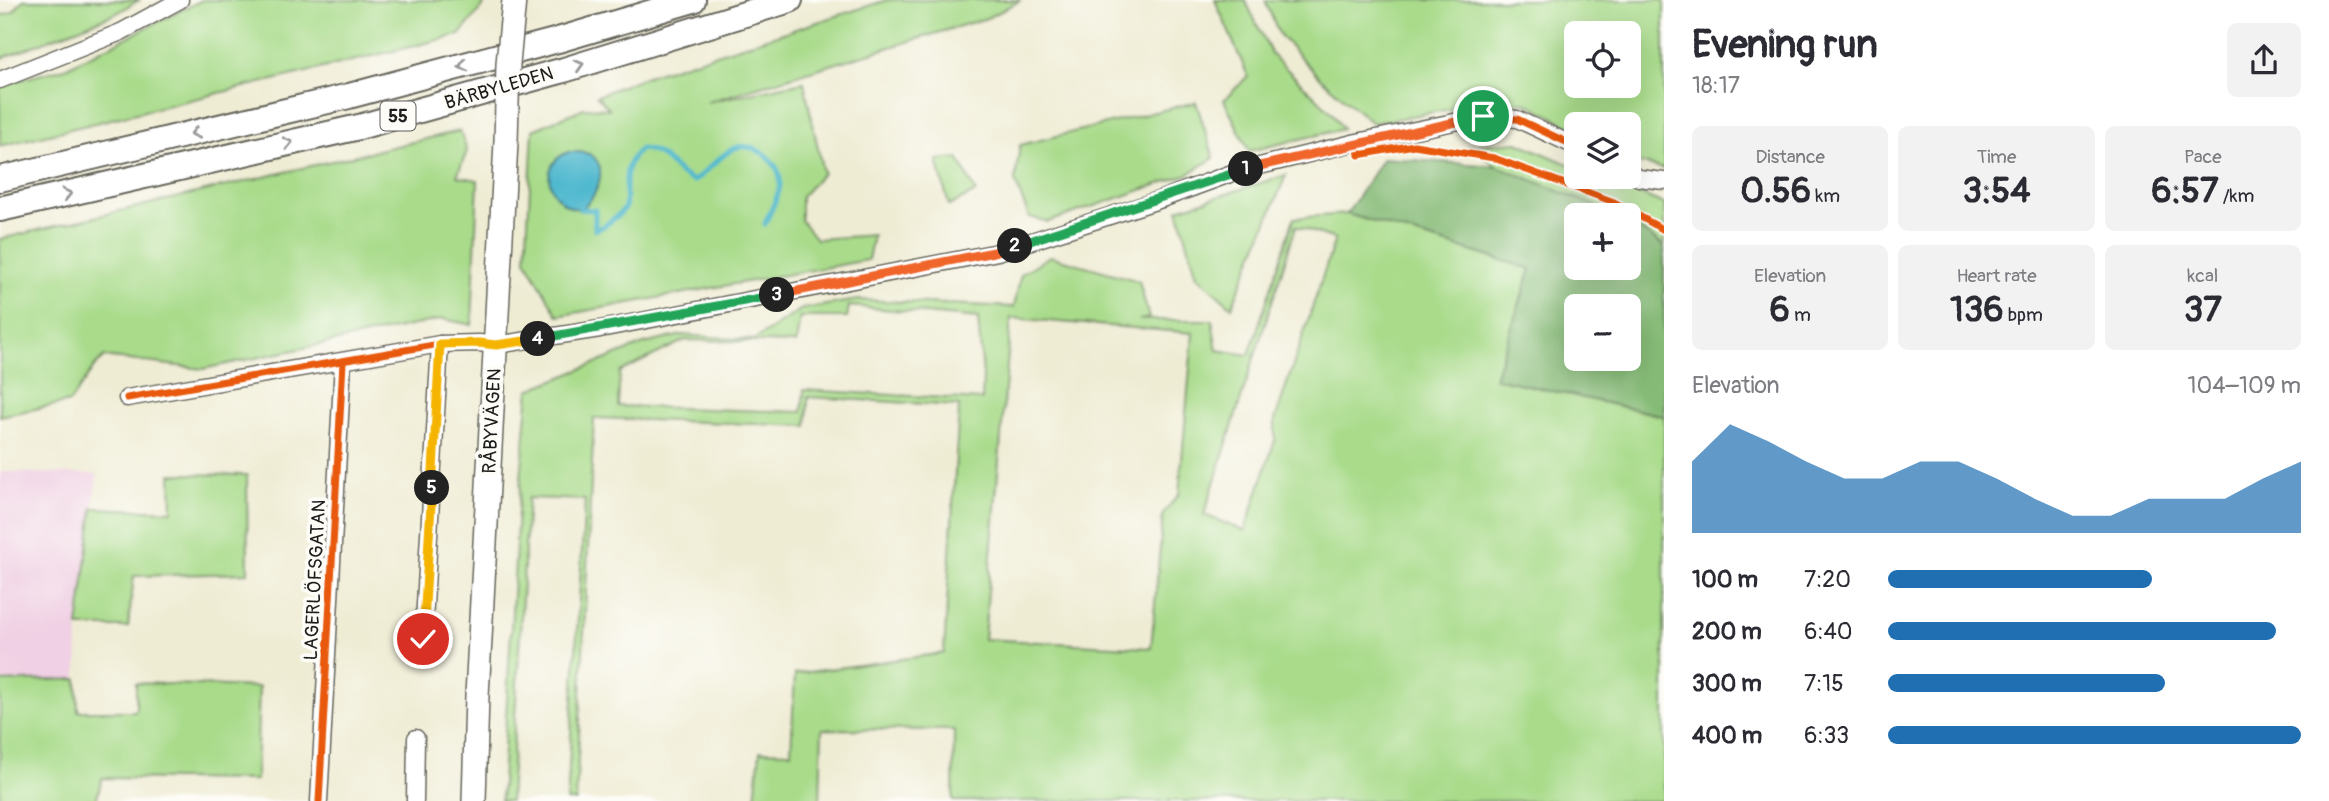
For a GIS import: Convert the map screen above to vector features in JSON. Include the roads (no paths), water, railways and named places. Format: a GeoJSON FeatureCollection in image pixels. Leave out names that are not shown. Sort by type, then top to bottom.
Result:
{"type":"FeatureCollection","features":[{"type":"Feature","properties":{"kind":"main road","name":"RÅBYVÄGEN"},"geometry":{"type":"LineString","coordinates":[[474,801],[488,344],[506,142],[508,64],[514,0]]}},
{"type":"Feature","properties":{"kind":"main road","name":"BÄRBYLEDEN"},"geometry":{"type":"LineString","coordinates":[[0,179],[349,96],[558,40],[693,0]]}},
{"type":"Feature","properties":{"kind":"main road","name":"BÄRBYLEDEN"},"geometry":{"type":"LineString","coordinates":[[0,209],[359,127],[564,70],[790,0]]}},
{"type":"Feature","properties":{"kind":"street"},"geometry":{"type":"LineString","coordinates":[[0,80],[121,32],[180,0]]}},
{"type":"Feature","properties":{"kind":"street"},"geometry":{"type":"LineString","coordinates":[[127,398],[440,344],[488,344],[600,329],[998,251],[1158,200],[1235,172],[1345,145],[1483,116],[1517,118],[1564,141]]}},
{"type":"Feature","properties":{"kind":"street"},"geometry":{"type":"LineString","coordinates":[[1641,178],[1664,181]]}},
{"type":"Feature","properties":{"kind":"street"},"geometry":{"type":"LineString","coordinates":[[423,639],[440,344]]}},
{"type":"Feature","properties":{"kind":"street","name":"LAGERLÖFSGATAN"},"geometry":{"type":"LineString","coordinates":[[319,801],[343,362]]}},
{"type":"Feature","properties":{"kind":"street"},"geometry":{"type":"LineString","coordinates":[[415,801],[416,738]]}},
{"type":"Feature","properties":{"kind":"water"},"geometry":{"type":"Polygon","coordinates":[[[568,152],[591,155],[600,168],[596,191],[580,209],[562,202],[551,186],[551,167],[568,152]]]}},
{"type":"Feature","properties":{"kind":"waterway"},"geometry":{"type":"LineString","coordinates":[[580,209],[595,210],[595,230],[618,215],[625,208],[626,176],[630,162],[641,149],[657,154],[694,181],[727,152],[745,147],[764,154],[778,171],[780,188],[765,224]]}}]}
